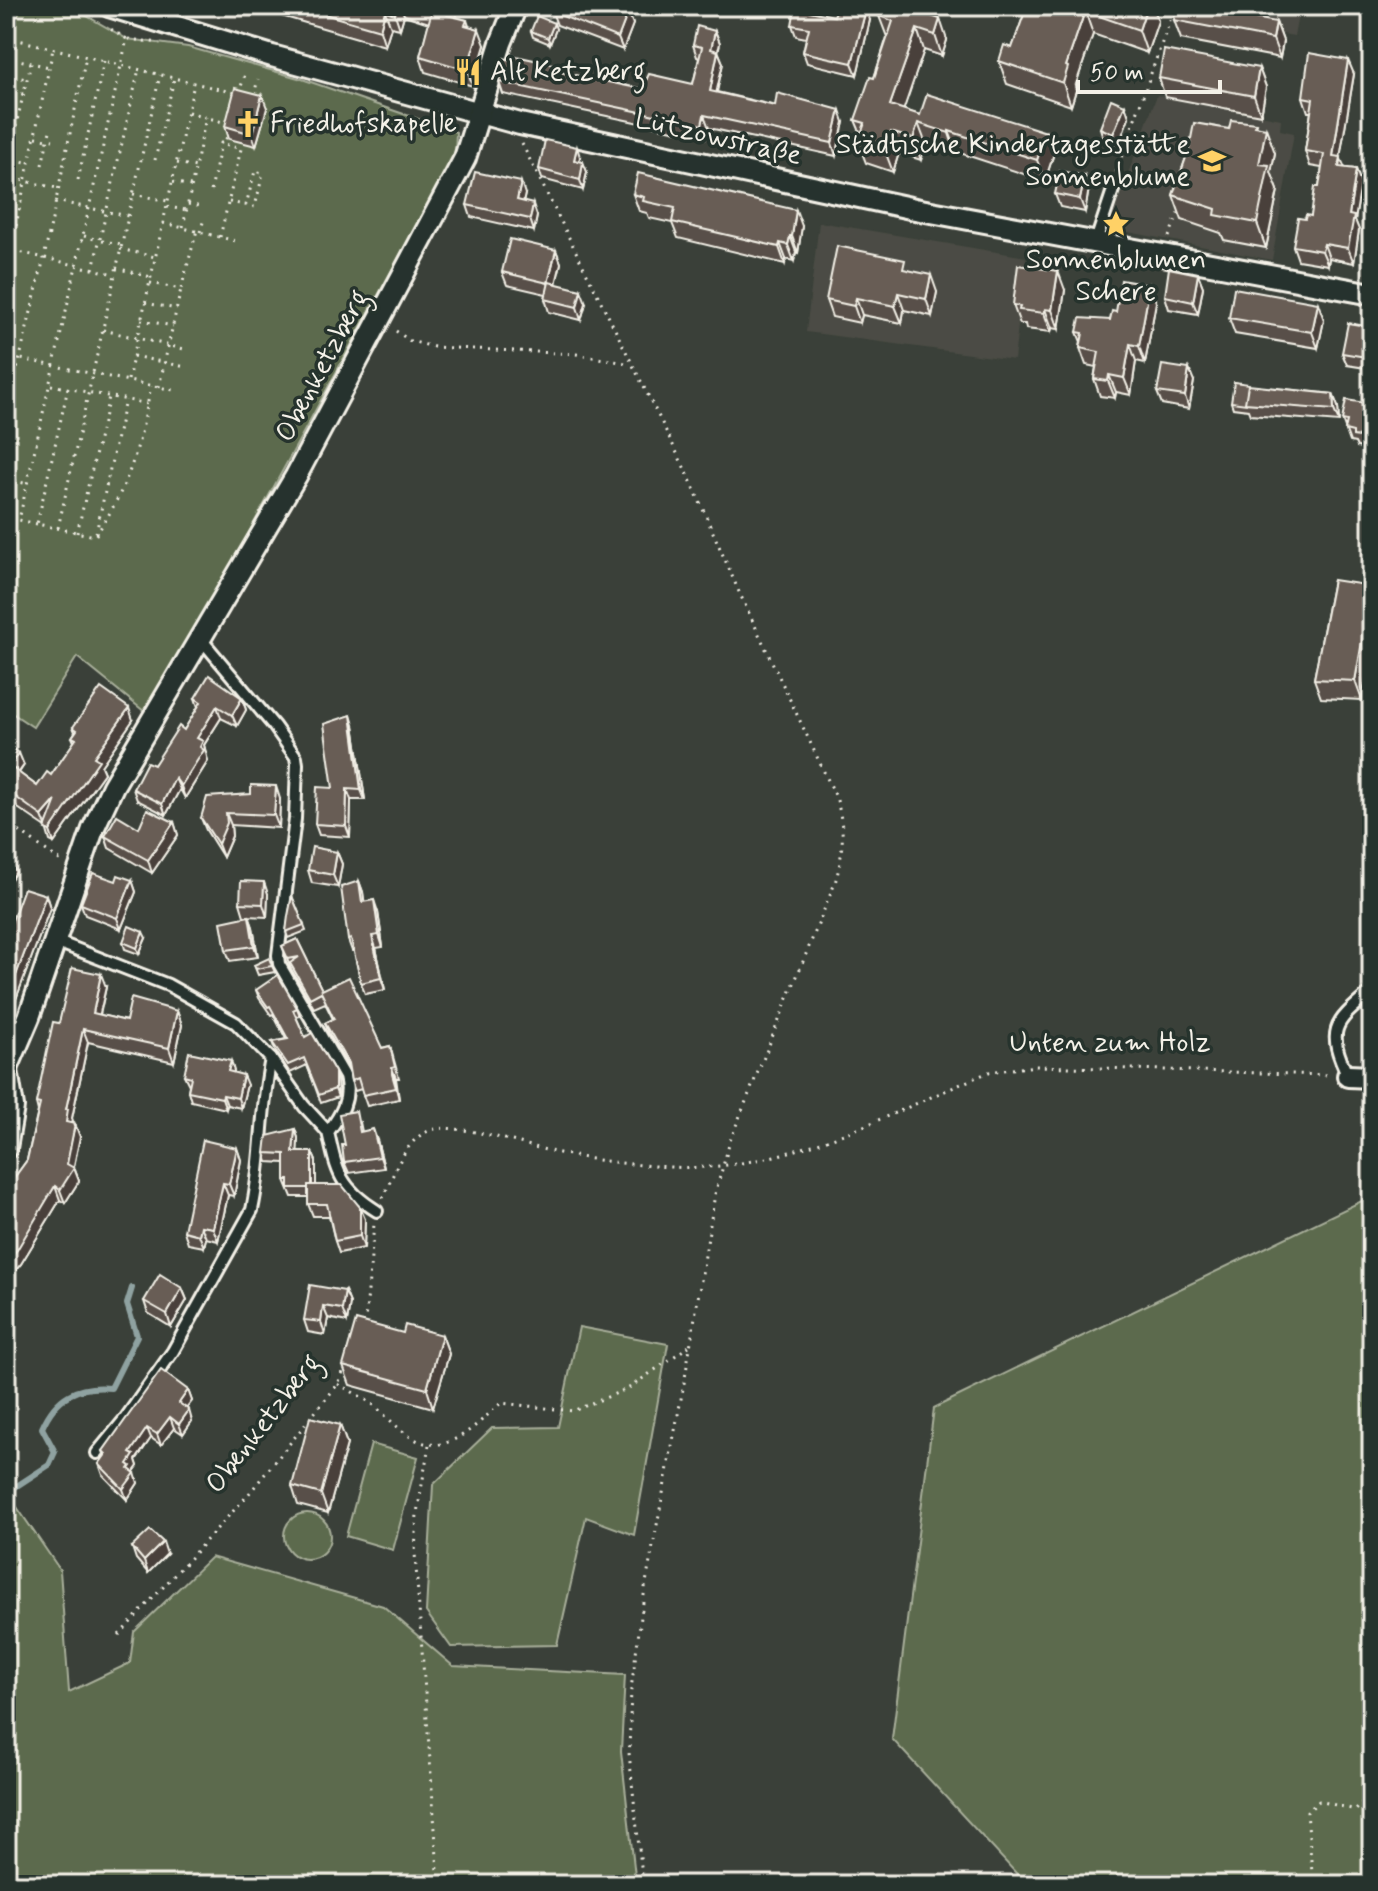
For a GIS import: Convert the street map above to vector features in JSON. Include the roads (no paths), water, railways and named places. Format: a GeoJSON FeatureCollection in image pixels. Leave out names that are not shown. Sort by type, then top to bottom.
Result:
{"type":"FeatureCollection","features":[{"type":"Feature","properties":{"kind":"street","name":"Obenketzberg"},"geometry":{"type":"LineString","coordinates":[[7,1070],[93,829],[113,786],[290,486],[465,158],[501,43],[516,6]]}},
{"type":"Feature","properties":{"kind":"street","name":"Lützowstraße"},"geometry":{"type":"LineString","coordinates":[[104,17],[272,56],[520,124],[830,192],[1372,294]]}},
{"type":"Feature","properties":{"kind":"street"},"geometry":{"type":"LineString","coordinates":[[6,1148],[13,1107],[7,1070]]}},
{"type":"Feature","properties":{"kind":"street"},"geometry":{"type":"LineString","coordinates":[[1348,1076],[1372,1077]]}},
{"type":"Feature","properties":{"kind":"lane"},"geometry":{"type":"LineString","coordinates":[[1095,244],[1115,184]]}},
{"type":"Feature","properties":{"kind":"lane"},"geometry":{"type":"LineString","coordinates":[[201,639],[274,726],[297,764],[293,835],[278,955],[279,964],[345,1077],[348,1096],[338,1119],[328,1132]]}},
{"type":"Feature","properties":{"kind":"lane"},"geometry":{"type":"LineString","coordinates":[[55,941],[154,979],[236,1023],[271,1059],[304,1106],[328,1132],[337,1173],[344,1186],[357,1199],[377,1211]]}},
{"type":"Feature","properties":{"kind":"lane"},"geometry":{"type":"LineString","coordinates":[[1348,1076],[1337,1053],[1337,1025],[1341,1017],[1372,991]]}},
{"type":"Feature","properties":{"kind":"lane"},"geometry":{"type":"LineString","coordinates":[[97,1453],[173,1351],[252,1210],[257,1185],[264,1091],[271,1059]]}},
{"type":"Feature","properties":{"kind":"waterway"},"geometry":{"type":"LineString","coordinates":[[6,1493],[49,1465],[55,1452],[42,1428],[61,1400],[88,1388],[111,1388],[137,1336],[127,1304],[132,1288]]}},
{"type":"Feature","properties":{"kind":"place","name":"Alt Ketzberg"},"geometry":{"type":"Point","coordinates":[468,72]}},
{"type":"Feature","properties":{"kind":"place","name":"Friedhofskapelle"},"geometry":{"type":"Point","coordinates":[248,124]}},
{"type":"Feature","properties":{"kind":"place","name":"Städtische Kindertagesstätte Sonnenblume"},"geometry":{"type":"Point","coordinates":[1212,161]}},
{"type":"Feature","properties":{"kind":"place","name":"Sonnenblumen Schere"},"geometry":{"type":"Point","coordinates":[1116,224]}}]}
